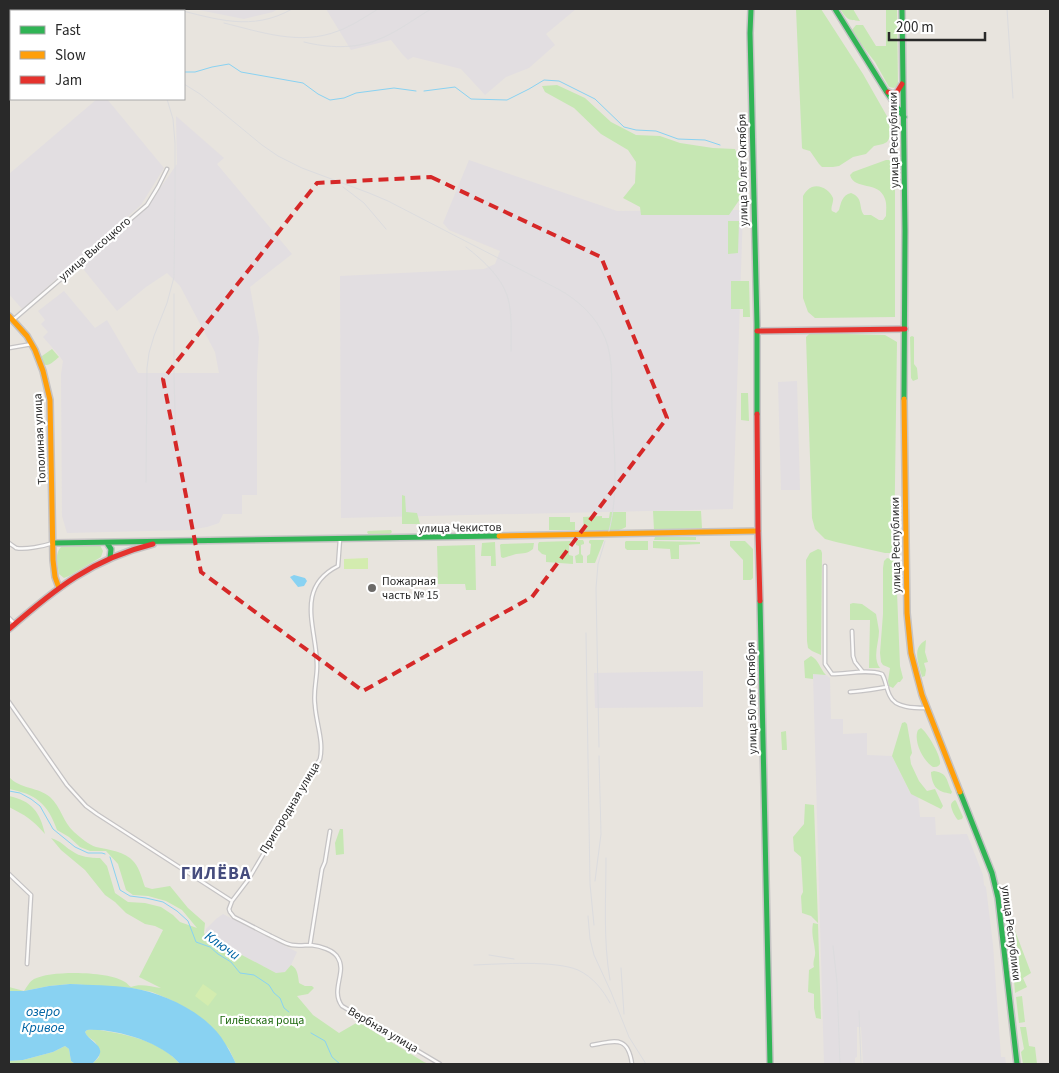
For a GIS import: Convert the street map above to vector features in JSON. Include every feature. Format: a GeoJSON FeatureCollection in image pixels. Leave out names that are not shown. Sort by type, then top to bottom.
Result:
{"type":"FeatureCollection","features":[{"type":"Feature","properties":{"kind":"main road","name":"улица 50 лет Октября"},"geometry":{"type":"LineString","coordinates":[[751,9],[757,331],[758,531],[770,1064]]}},
{"type":"Feature","properties":{"kind":"main road"},"geometry":{"type":"LineString","coordinates":[[835,9],[886,91],[904,116]]}},
{"type":"Feature","properties":{"kind":"main road","name":"улица Республики"},"geometry":{"type":"LineString","coordinates":[[902,9],[906,329],[904,386],[908,626],[910,646],[914,668],[926,708],[974,824],[995,882],[1017,1064]]}},
{"type":"Feature","properties":{"kind":"main road"},"geometry":{"type":"LineString","coordinates":[[886,91],[892,94],[896,93],[900,90],[903,82]]}},
{"type":"Feature","properties":{"kind":"main road","name":"Тополиная улица"},"geometry":{"type":"LineString","coordinates":[[10,318],[24,332],[37,354],[46,378],[50,400],[52,552],[56,581],[59,588]]}},
{"type":"Feature","properties":{"kind":"main road"},"geometry":{"type":"LineString","coordinates":[[757,331],[906,329]]}},
{"type":"Feature","properties":{"kind":"main road","name":"улица Чекистов"},"geometry":{"type":"LineString","coordinates":[[163,542],[758,531]]}},
{"type":"Feature","properties":{"kind":"main road"},"geometry":{"type":"LineString","coordinates":[[53,543],[163,542]]}},
{"type":"Feature","properties":{"kind":"main road"},"geometry":{"type":"LineString","coordinates":[[9,629],[59,588],[83,572],[110,558],[163,542]]}},
{"type":"Feature","properties":{"kind":"main road"},"geometry":{"type":"LineString","coordinates":[[106,543],[110,546],[112,552],[110,558]]}},
{"type":"Feature","properties":{"kind":"street","name":"улица Высоцкого"},"geometry":{"type":"LineString","coordinates":[[10,318],[147,205],[168,169]]}},
{"type":"Feature","properties":{"kind":"street"},"geometry":{"type":"LineString","coordinates":[[9,348],[32,344]]}},
{"type":"Feature","properties":{"kind":"street","name":"Пригородная улица"},"geometry":{"type":"LineString","coordinates":[[232,901],[248,880],[320,759],[321,749],[314,703],[317,666],[310,609],[316,584],[329,570],[338,566],[340,539]]}},
{"type":"Feature","properties":{"kind":"street"},"geometry":{"type":"LineString","coordinates":[[9,543],[16,548],[28,548],[53,543]]}},
{"type":"Feature","properties":{"kind":"street"},"geometry":{"type":"LineString","coordinates":[[825,566],[825,664],[832,674],[876,672],[882,674],[894,703],[926,708]]}},
{"type":"Feature","properties":{"kind":"street"},"geometry":{"type":"LineString","coordinates":[[9,618],[15,624]]}},
{"type":"Feature","properties":{"kind":"street"},"geometry":{"type":"LineString","coordinates":[[852,631],[853,656],[863,672]]}},
{"type":"Feature","properties":{"kind":"street"},"geometry":{"type":"LineString","coordinates":[[850,692],[863,692],[867,689],[887,687]]}},
{"type":"Feature","properties":{"kind":"street"},"geometry":{"type":"LineString","coordinates":[[9,702],[67,784],[86,806],[232,901]]}},
{"type":"Feature","properties":{"kind":"street"},"geometry":{"type":"LineString","coordinates":[[310,945],[330,831]]}},
{"type":"Feature","properties":{"kind":"street"},"geometry":{"type":"LineString","coordinates":[[9,874],[31,895],[27,964]]}},
{"type":"Feature","properties":{"kind":"street","name":"Вербная улица"},"geometry":{"type":"LineString","coordinates":[[232,901],[229,909],[234,917],[288,944],[320,947],[337,956],[341,966],[337,996],[342,1006],[440,1064]]}},
{"type":"Feature","properties":{"kind":"street"},"geometry":{"type":"LineString","coordinates":[[592,1045],[621,1042],[628,1048],[632,1064]]}},
{"type":"Feature","properties":{"kind":"highlighted area"},"geometry":{"type":"Polygon","coordinates":[[[431,177],[601,257],[667,418],[532,597],[363,691],[201,572],[163,379],[317,183],[431,177]]]}},
{"type":"Feature","properties":{"kind":"shaded area"},"geometry":{"type":"Polygon","coordinates":[[[194,9],[278,9],[244,19],[194,9]]]}},
{"type":"Feature","properties":{"kind":"shaded area"},"geometry":{"type":"Polygon","coordinates":[[[326,9],[576,9],[546,34],[555,45],[529,68],[506,77],[485,95],[461,69],[413,57],[408,60],[391,40],[351,50],[326,9]]]}},
{"type":"Feature","properties":{"kind":"shaded area"},"geometry":{"type":"Polygon","coordinates":[[[96,100],[108,100],[164,168],[141,205],[22,309],[9,294],[9,174],[96,100]]]}},
{"type":"Feature","properties":{"kind":"shaded area"},"geometry":{"type":"Polygon","coordinates":[[[176,116],[224,158],[217,164],[292,254],[250,287],[259,337],[257,374],[257,495],[242,495],[242,514],[223,514],[219,523],[207,527],[189,530],[67,533],[62,516],[61,374],[63,361],[43,337],[48,332],[41,324],[45,320],[38,311],[64,291],[95,328],[107,320],[138,373],[219,373],[215,352],[180,286],[167,273],[146,287],[117,311],[80,265],[147,207],[177,164],[176,116]]]}},
{"type":"Feature","properties":{"kind":"shaded area"},"geometry":{"type":"Polygon","coordinates":[[[469,160],[617,211],[743,210],[733,509],[341,518],[340,276],[484,269],[495,264],[500,251],[449,230],[443,223],[469,160]]]}},
{"type":"Feature","properties":{"kind":"shaded area"},"geometry":{"type":"Polygon","coordinates":[[[797,381],[800,490],[781,490],[778,382],[797,381]]]}},
{"type":"Feature","properties":{"kind":"shaded area"},"geometry":{"type":"Polygon","coordinates":[[[703,671],[703,707],[595,708],[594,673],[703,671]]]}},
{"type":"Feature","properties":{"kind":"shaded area"},"geometry":{"type":"Polygon","coordinates":[[[813,674],[826,675],[830,678],[831,719],[843,719],[843,734],[867,733],[867,755],[892,756],[911,794],[918,796],[920,817],[935,817],[936,835],[967,834],[986,887],[993,945],[1001,1057],[1005,1057],[1006,1064],[863,1064],[861,1027],[857,1027],[857,1057],[855,1058],[855,1064],[824,1064],[813,674]]]}},
{"type":"Feature","properties":{"kind":"shaded area"},"geometry":{"type":"Polygon","coordinates":[[[223,914],[297,952],[291,965],[285,972],[276,973],[204,935],[206,929],[223,914]]]}},
{"type":"Feature","properties":{"kind":"green space"},"geometry":{"type":"Polygon","coordinates":[[[796,9],[821,9],[863,74],[888,118],[891,130],[887,142],[874,146],[866,154],[853,157],[839,166],[822,167],[810,151],[802,148],[796,9]]]}},
{"type":"Feature","properties":{"kind":"green space"},"geometry":{"type":"Polygon","coordinates":[[[840,9],[853,9],[860,21],[848,18],[840,9]]]}},
{"type":"Feature","properties":{"kind":"green space"},"geometry":{"type":"Polygon","coordinates":[[[886,9],[897,9],[898,85],[894,88],[889,87],[875,62],[852,30],[856,25],[863,25],[876,46],[886,46],[886,9]]]}},
{"type":"Feature","properties":{"kind":"green space"},"geometry":{"type":"Polygon","coordinates":[[[557,85],[585,98],[611,122],[636,135],[660,136],[680,143],[735,149],[743,171],[744,193],[729,215],[641,215],[640,207],[623,198],[635,183],[636,162],[628,150],[601,134],[574,108],[545,92],[542,86],[557,85]]]}},
{"type":"Feature","properties":{"kind":"green space"},"geometry":{"type":"Polygon","coordinates":[[[886,160],[895,160],[895,317],[815,318],[808,312],[803,298],[803,196],[812,187],[824,188],[830,192],[833,198],[832,211],[836,213],[844,197],[851,193],[858,197],[864,215],[871,215],[879,220],[883,220],[886,216],[886,205],[882,193],[878,189],[856,183],[850,175],[853,172],[886,160]]]}},
{"type":"Feature","properties":{"kind":"green space"},"geometry":{"type":"Polygon","coordinates":[[[728,221],[739,221],[738,253],[728,254],[728,221]]]}},
{"type":"Feature","properties":{"kind":"green space"},"geometry":{"type":"Polygon","coordinates":[[[731,281],[749,281],[750,317],[743,317],[743,309],[731,309],[731,281]]]}},
{"type":"Feature","properties":{"kind":"green space"},"geometry":{"type":"Polygon","coordinates":[[[810,333],[885,335],[897,342],[894,553],[885,553],[825,539],[815,529],[812,518],[806,337],[810,333]]]}},
{"type":"Feature","properties":{"kind":"green space"},"geometry":{"type":"Polygon","coordinates":[[[910,337],[914,337],[914,364],[917,368],[918,379],[913,381],[911,378],[910,337]]]}},
{"type":"Feature","properties":{"kind":"green space"},"geometry":{"type":"Polygon","coordinates":[[[52,349],[59,357],[51,364],[46,365],[42,356],[52,349]]]}},
{"type":"Feature","properties":{"kind":"green space"},"geometry":{"type":"Polygon","coordinates":[[[741,393],[748,393],[749,421],[741,420],[741,393]]]}},
{"type":"Feature","properties":{"kind":"green space"},"geometry":{"type":"Polygon","coordinates":[[[402,495],[405,496],[406,512],[417,513],[420,524],[402,524],[402,495]]]}},
{"type":"Feature","properties":{"kind":"green space"},"geometry":{"type":"Polygon","coordinates":[[[653,511],[701,511],[702,528],[654,530],[653,511]]]}},
{"type":"Feature","properties":{"kind":"green space"},"geometry":{"type":"Polygon","coordinates":[[[610,512],[626,512],[626,527],[611,531],[584,531],[583,517],[602,516],[602,518],[609,518],[610,512]]]}},
{"type":"Feature","properties":{"kind":"green space"},"geometry":{"type":"Polygon","coordinates":[[[549,517],[570,517],[570,522],[575,522],[575,530],[549,530],[549,517]]]}},
{"type":"Feature","properties":{"kind":"green space"},"geometry":{"type":"Polygon","coordinates":[[[391,530],[390,534],[368,534],[367,532],[368,531],[391,530]]]}},
{"type":"Feature","properties":{"kind":"green space"},"geometry":{"type":"Polygon","coordinates":[[[655,537],[696,537],[696,540],[654,540],[655,537]]]}},
{"type":"Feature","properties":{"kind":"green space"},"geometry":{"type":"Polygon","coordinates":[[[578,540],[583,540],[584,542],[581,545],[583,563],[576,563],[575,556],[579,554],[579,546],[576,545],[578,540]]]}},
{"type":"Feature","properties":{"kind":"green space"},"geometry":{"type":"Polygon","coordinates":[[[590,540],[604,540],[595,563],[587,563],[587,556],[590,554],[590,540]]]}},
{"type":"Feature","properties":{"kind":"green space"},"geometry":{"type":"Polygon","coordinates":[[[570,541],[572,544],[569,546],[569,555],[573,556],[573,564],[546,562],[546,555],[538,550],[539,542],[570,541]]]}},
{"type":"Feature","properties":{"kind":"green space"},"geometry":{"type":"Polygon","coordinates":[[[626,541],[648,541],[648,550],[627,550],[625,548],[626,541]]]}},
{"type":"Feature","properties":{"kind":"green space"},"geometry":{"type":"Polygon","coordinates":[[[653,541],[700,542],[700,544],[679,545],[679,559],[671,559],[670,549],[653,548],[653,541]]]}},
{"type":"Feature","properties":{"kind":"green space"},"geometry":{"type":"Polygon","coordinates":[[[730,541],[745,541],[753,549],[753,578],[751,580],[743,580],[743,560],[730,546],[730,541]]]}},
{"type":"Feature","properties":{"kind":"green space"},"geometry":{"type":"Polygon","coordinates":[[[495,542],[496,566],[491,566],[491,556],[481,556],[482,543],[495,542]]]}},
{"type":"Feature","properties":{"kind":"green space"},"geometry":{"type":"Polygon","coordinates":[[[534,543],[533,549],[529,552],[501,557],[501,544],[534,543]]]}},
{"type":"Feature","properties":{"kind":"green space"},"geometry":{"type":"Polygon","coordinates":[[[100,545],[103,551],[101,557],[69,576],[64,578],[59,574],[57,556],[61,547],[100,545]]]}},
{"type":"Feature","properties":{"kind":"green space"},"geometry":{"type":"Polygon","coordinates":[[[475,545],[476,590],[466,590],[465,584],[438,584],[437,546],[475,545]]]}},
{"type":"Feature","properties":{"kind":"green space"},"geometry":{"type":"Polygon","coordinates":[[[818,549],[822,553],[821,655],[808,648],[807,641],[806,560],[810,553],[818,549]]]}},
{"type":"Feature","properties":{"kind":"green space"},"geometry":{"type":"Polygon","coordinates":[[[368,558],[368,569],[344,569],[344,559],[368,558]]]}},
{"type":"Feature","properties":{"kind":"green space"},"geometry":{"type":"Polygon","coordinates":[[[887,558],[894,561],[896,568],[900,666],[903,678],[893,688],[889,686],[888,681],[890,668],[881,662],[880,653],[883,614],[883,568],[884,561],[887,558]]]}},
{"type":"Feature","properties":{"kind":"green space"},"geometry":{"type":"Polygon","coordinates":[[[850,604],[862,604],[876,614],[879,631],[876,660],[880,668],[869,668],[870,620],[850,620],[850,604]]]}},
{"type":"Feature","properties":{"kind":"green space"},"geometry":{"type":"Polygon","coordinates":[[[926,640],[925,652],[928,662],[924,663],[926,670],[925,676],[922,677],[917,652],[921,643],[926,640]]]}},
{"type":"Feature","properties":{"kind":"green space"},"geometry":{"type":"Polygon","coordinates":[[[811,656],[826,675],[813,674],[813,679],[805,678],[804,661],[811,656]]]}},
{"type":"Feature","properties":{"kind":"green space"},"geometry":{"type":"Polygon","coordinates":[[[905,722],[907,724],[912,753],[910,757],[911,764],[919,781],[927,791],[935,789],[943,806],[941,809],[911,794],[892,756],[902,723],[905,722]]]}},
{"type":"Feature","properties":{"kind":"green space"},"geometry":{"type":"Polygon","coordinates":[[[921,728],[930,739],[939,756],[940,764],[937,767],[929,764],[920,750],[917,735],[918,730],[921,728]]]}},
{"type":"Feature","properties":{"kind":"green space"},"geometry":{"type":"Polygon","coordinates":[[[786,731],[787,750],[782,750],[781,732],[786,731]]]}},
{"type":"Feature","properties":{"kind":"green space"},"geometry":{"type":"Polygon","coordinates":[[[934,771],[944,775],[952,792],[951,794],[935,787],[931,774],[934,771]]]}},
{"type":"Feature","properties":{"kind":"green space","name":"Гилёвская роща"},"geometry":{"type":"Polygon","coordinates":[[[9,777],[18,784],[40,791],[50,797],[57,805],[70,828],[88,843],[96,847],[121,853],[130,858],[138,868],[145,887],[152,889],[170,886],[188,908],[205,923],[204,933],[206,936],[276,973],[285,972],[291,965],[293,966],[299,983],[314,988],[308,994],[297,996],[313,1015],[339,1033],[358,1022],[429,1064],[236,1064],[229,1049],[208,1024],[191,1011],[152,992],[131,988],[70,984],[24,991],[34,979],[66,973],[94,974],[117,978],[126,982],[131,987],[142,985],[161,988],[139,977],[163,930],[145,924],[126,913],[105,895],[85,870],[61,850],[51,838],[78,855],[100,858],[107,866],[115,893],[128,902],[145,903],[161,907],[180,922],[197,928],[182,910],[166,901],[148,896],[133,895],[126,890],[118,864],[106,851],[90,851],[80,847],[69,837],[57,830],[49,813],[40,802],[27,794],[9,789],[9,777]]]}},
{"type":"Feature","properties":{"kind":"green space"},"geometry":{"type":"Polygon","coordinates":[[[9,796],[24,801],[34,809],[45,834],[28,818],[9,807],[9,796]]]}},
{"type":"Feature","properties":{"kind":"green space"},"geometry":{"type":"Polygon","coordinates":[[[955,800],[963,817],[962,819],[958,820],[952,811],[951,804],[955,800]]]}},
{"type":"Feature","properties":{"kind":"green space"},"geometry":{"type":"Polygon","coordinates":[[[805,804],[814,805],[818,923],[811,916],[802,913],[801,857],[794,851],[793,837],[804,824],[805,804]]]}},
{"type":"Feature","properties":{"kind":"green space"},"geometry":{"type":"Polygon","coordinates":[[[340,829],[343,829],[344,854],[336,855],[335,843],[340,829]]]}},
{"type":"Feature","properties":{"kind":"green space"},"geometry":{"type":"Polygon","coordinates":[[[813,923],[818,924],[821,1019],[816,1018],[814,994],[808,992],[809,970],[814,967],[813,923]]]}},
{"type":"Feature","properties":{"kind":"green space"},"geometry":{"type":"Polygon","coordinates":[[[1010,928],[1014,928],[1031,973],[1023,978],[1027,987],[1015,993],[1010,928]]]}},
{"type":"Feature","properties":{"kind":"green space"},"geometry":{"type":"Polygon","coordinates":[[[203,984],[217,994],[208,1006],[195,996],[203,984]]]}},
{"type":"Feature","properties":{"kind":"green space"},"geometry":{"type":"Polygon","coordinates":[[[9,987],[24,991],[9,991],[9,987]]]}},
{"type":"Feature","properties":{"kind":"green space"},"geometry":{"type":"Polygon","coordinates":[[[1022,996],[1025,1022],[1019,1023],[1016,997],[1022,996]]]}},
{"type":"Feature","properties":{"kind":"green space"},"geometry":{"type":"Polygon","coordinates":[[[1020,1027],[1026,1027],[1029,1046],[1035,1047],[1037,1064],[1023,1064],[1021,1052],[1024,1049],[1020,1027]]]}},
{"type":"Feature","properties":{"kind":"green space"},"geometry":{"type":"Polygon","coordinates":[[[94,1029],[151,1043],[162,1049],[180,1064],[92,1064],[99,1057],[100,1050],[85,1032],[94,1029]]]}},
{"type":"Feature","properties":{"kind":"green space"},"geometry":{"type":"Polygon","coordinates":[[[65,1046],[69,1049],[71,1061],[75,1064],[9,1064],[9,1061],[23,1060],[53,1052],[65,1046]]]}},
{"type":"Feature","properties":{"kind":"water"},"geometry":{"type":"Polygon","coordinates":[[[294,575],[305,578],[307,581],[304,586],[298,587],[290,577],[294,575]]]}},
{"type":"Feature","properties":{"kind":"water","name":"озеро Кривое"},"geometry":{"type":"Polygon","coordinates":[[[70,984],[132,988],[144,990],[169,999],[193,1011],[213,1028],[223,1040],[236,1064],[180,1064],[162,1049],[150,1043],[124,1034],[98,1030],[87,1030],[85,1032],[100,1049],[98,1058],[92,1064],[75,1064],[71,1061],[69,1049],[65,1046],[53,1052],[23,1060],[9,1061],[9,991],[24,991],[70,984]]]}},
{"type":"Feature","properties":{"kind":"waterway"},"geometry":{"type":"LineString","coordinates":[[185,72],[195,72],[229,64],[241,72],[303,83],[330,100],[344,98],[356,93],[394,88],[416,91]]}},
{"type":"Feature","properties":{"kind":"waterway"},"geometry":{"type":"LineString","coordinates":[[424,91],[455,87],[471,99],[507,100],[544,80],[559,81],[595,99],[624,127],[656,131],[678,139],[705,140],[720,145]]}},
{"type":"Feature","properties":{"kind":"waterway","name":"Ключи"},"geometry":{"type":"LineString","coordinates":[[9,791],[20,793],[40,806],[53,829],[75,847],[88,853],[105,854]]}},
{"type":"Feature","properties":{"kind":"waterway","name":"Ключи"},"geometry":{"type":"LineString","coordinates":[[110,857],[120,890],[130,896],[163,902],[177,911],[188,921],[196,942],[210,947],[231,962],[240,973],[254,975],[269,985],[280,998],[284,1008],[289,1012]]}},
{"type":"Feature","properties":{"kind":"waterway","name":"Ключи"},"geometry":{"type":"LineString","coordinates":[[311,1033],[325,1041],[332,1057],[340,1064]]}},
{"type":"Feature","properties":{"kind":"railway"},"geometry":{"type":"LineString","coordinates":[[175,9],[179,10]]}},
{"type":"Feature","properties":{"kind":"railway"},"geometry":{"type":"LineString","coordinates":[[185,11],[219,19],[248,22],[277,16],[292,9]]}},
{"type":"Feature","properties":{"kind":"railway"},"geometry":{"type":"LineString","coordinates":[[224,23],[281,36],[309,37],[343,29],[378,9]]}},
{"type":"Feature","properties":{"kind":"railway"},"geometry":{"type":"LineString","coordinates":[[304,42],[341,47],[368,43],[391,34],[431,9]]}},
{"type":"Feature","properties":{"kind":"railway"},"geometry":{"type":"LineString","coordinates":[[1007,9],[1013,98]]}},
{"type":"Feature","properties":{"kind":"railway"},"geometry":{"type":"LineString","coordinates":[[185,85],[200,94],[278,156],[302,168],[388,201],[558,289],[586,309],[597,323],[605,338],[611,364],[615,486],[609,531]]}},
{"type":"Feature","properties":{"kind":"railway"},"geometry":{"type":"LineString","coordinates":[[146,482],[147,368],[149,353],[174,277],[175,143],[173,119],[167,100]]}},
{"type":"Feature","properties":{"kind":"railway"},"geometry":{"type":"LineString","coordinates":[[343,187],[364,203],[386,229]]}},
{"type":"Feature","properties":{"kind":"railway"},"geometry":{"type":"LineString","coordinates":[[466,247],[493,272],[507,295],[511,314],[511,351]]}},
{"type":"Feature","properties":{"kind":"railway"},"geometry":{"type":"LineString","coordinates":[[174,294],[176,447]]}},
{"type":"Feature","properties":{"kind":"railway"},"geometry":{"type":"LineString","coordinates":[[599,747],[596,588],[598,564],[605,541]]}},
{"type":"Feature","properties":{"kind":"railway"},"geometry":{"type":"LineString","coordinates":[[586,633],[590,884],[594,925]]}},
{"type":"Feature","properties":{"kind":"railway"},"geometry":{"type":"LineString","coordinates":[[595,881],[601,834],[599,756]]}},
{"type":"Feature","properties":{"kind":"railway"},"geometry":{"type":"LineString","coordinates":[[606,858],[605,904],[610,980]]}},
{"type":"Feature","properties":{"kind":"railway"},"geometry":{"type":"LineString","coordinates":[[588,916],[590,939],[594,955],[629,1037],[646,1064]]}},
{"type":"Feature","properties":{"kind":"railway"},"geometry":{"type":"LineString","coordinates":[[833,946],[837,982],[840,1064]]}},
{"type":"Feature","properties":{"kind":"railway"},"geometry":{"type":"LineString","coordinates":[[489,955],[514,959]]}},
{"type":"Feature","properties":{"kind":"railway"},"geometry":{"type":"LineString","coordinates":[[474,965],[527,963],[568,967],[578,970],[593,980],[610,1003]]}},
{"type":"Feature","properties":{"kind":"railway"},"geometry":{"type":"LineString","coordinates":[[621,968],[624,1014]]}},
{"type":"Feature","properties":{"kind":"railway"},"geometry":{"type":"LineString","coordinates":[[859,1011],[861,1064]]}},
{"type":"Feature","properties":{"kind":"traffic: fast"},"geometry":{"type":"LineString","coordinates":[[751,9],[757,414]]}},
{"type":"Feature","properties":{"kind":"traffic: fast"},"geometry":{"type":"LineString","coordinates":[[835,9],[904,117]]}},
{"type":"Feature","properties":{"kind":"traffic: fast"},"geometry":{"type":"LineString","coordinates":[[902,9],[905,231],[904,399]]}},
{"type":"Feature","properties":{"kind":"traffic: fast"},"geometry":{"type":"LineString","coordinates":[[53,543],[499,536]]}},
{"type":"Feature","properties":{"kind":"traffic: fast"},"geometry":{"type":"LineString","coordinates":[[107,543],[111,549],[110,558]]}},
{"type":"Feature","properties":{"kind":"traffic: fast"},"geometry":{"type":"LineString","coordinates":[[760,601],[770,1064]]}},
{"type":"Feature","properties":{"kind":"traffic: fast"},"geometry":{"type":"LineString","coordinates":[[960,792],[992,873],[998,898],[1017,1064]]}},
{"type":"Feature","properties":{"kind":"traffic: slow"},"geometry":{"type":"LineString","coordinates":[[9,316],[27,336],[35,350],[43,371],[50,400],[53,560],[55,577],[59,588]]}},
{"type":"Feature","properties":{"kind":"traffic: slow"},"geometry":{"type":"LineString","coordinates":[[904,399],[907,613],[911,653],[922,695],[960,792]]}},
{"type":"Feature","properties":{"kind":"traffic: slow"},"geometry":{"type":"LineString","coordinates":[[499,536],[758,531]]}},
{"type":"Feature","properties":{"kind":"traffic: jam"},"geometry":{"type":"LineString","coordinates":[[888,92],[893,94],[897,92],[902,84]]}},
{"type":"Feature","properties":{"kind":"traffic: jam"},"geometry":{"type":"LineString","coordinates":[[757,331],[905,329]]}},
{"type":"Feature","properties":{"kind":"traffic: jam"},"geometry":{"type":"LineString","coordinates":[[757,414],[760,601]]}},
{"type":"Feature","properties":{"kind":"traffic: jam"},"geometry":{"type":"LineString","coordinates":[[9,629],[42,601],[75,577],[111,558],[153,544]]}},
{"type":"Feature","properties":{"kind":"place","name":"Пожарная часть № 15"},"geometry":{"type":"Point","coordinates":[372,588]}},
{"type":"Feature","properties":{"kind":"district","name":"ГИЛЁВА"},"geometry":{"type":"Point","coordinates":[216,873]}}]}
